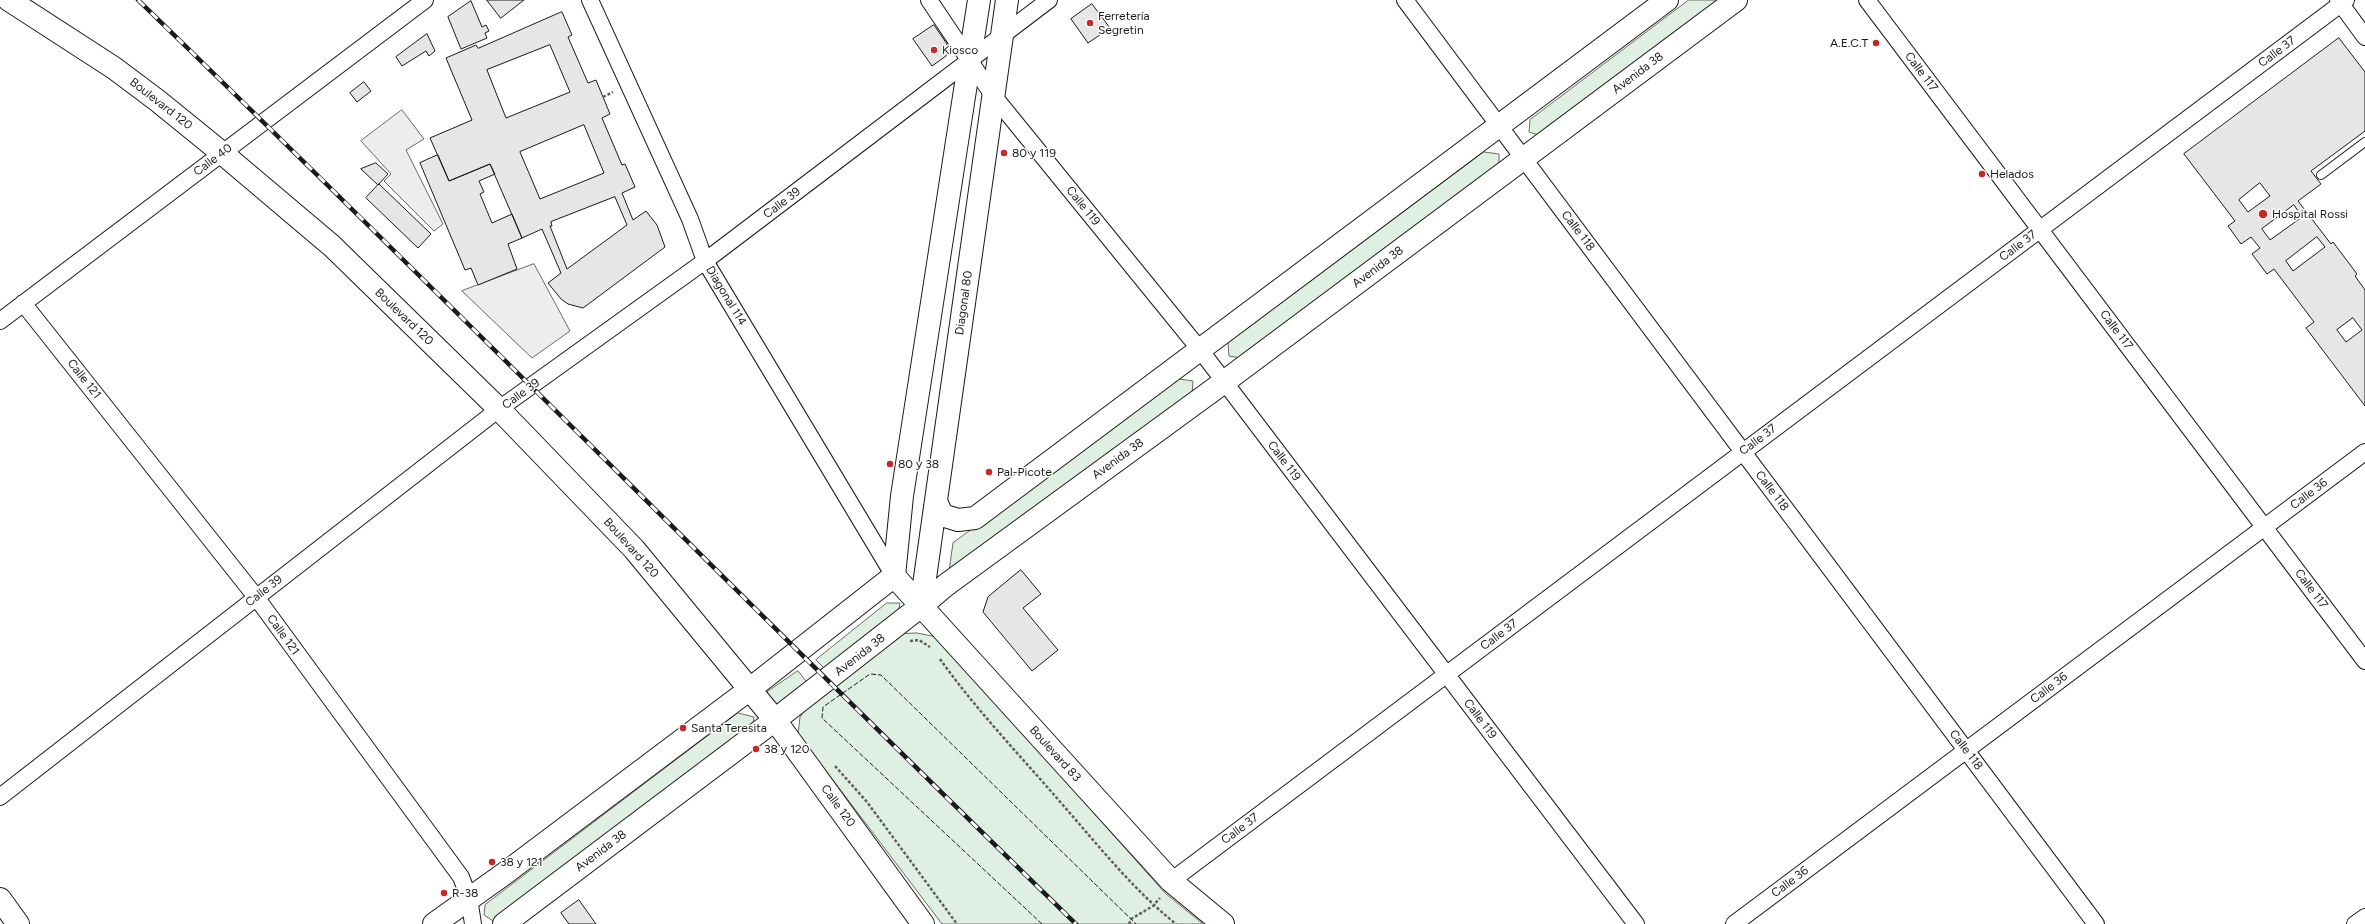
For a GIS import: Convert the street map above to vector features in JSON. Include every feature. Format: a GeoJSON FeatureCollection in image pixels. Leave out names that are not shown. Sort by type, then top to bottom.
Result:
{"type":"FeatureCollection","features":[{"type":"Feature","properties":{"kind":"main road","name":"Boulevard 120"},"geometry":{"type":"LineString","coordinates":[[9,0],[114,68],[158,101],[332,246],[499,409],[634,549],[750,689]]}},
{"type":"Feature","properties":{"kind":"main road"},"geometry":{"type":"LineString","coordinates":[[434,924],[504,874],[750,689],[894,576],[902,496],[979,0]]}},
{"type":"Feature","properties":{"kind":"main road","name":"Diagonal 80"},"geometry":{"type":"LineString","coordinates":[[922,606],[992,94],[1007,0]]}},
{"type":"Feature","properties":{"kind":"main road"},"geometry":{"type":"LineString","coordinates":[[936,501],[942,515],[958,520],[975,518],[1667,0]]}},
{"type":"Feature","properties":{"kind":"main road","name":"Avenida 38"},"geometry":{"type":"LineString","coordinates":[[504,924],[775,720],[922,606],[946,585],[1224,382],[1736,0]]}},
{"type":"Feature","properties":{"kind":"main road","name":"Boulevard 83"},"geometry":{"type":"LineString","coordinates":[[894,576],[1170,881],[1223,924]]}},
{"type":"Feature","properties":{"kind":"main road","name":"Calle 120"},"geometry":{"type":"LineString","coordinates":[[750,689],[775,720],[923,924]]}},
{"type":"Feature","properties":{"kind":"main road"},"geometry":{"type":"LineString","coordinates":[[0,899],[18,924]]}},
{"type":"Feature","properties":{"kind":"street","name":"Calle 40"},"geometry":{"type":"LineString","coordinates":[[0,321],[425,0]]}},
{"type":"Feature","properties":{"kind":"street","name":"Diagonal 114"},"geometry":{"type":"LineString","coordinates":[[590,0],[690,219],[705,261],[894,576]]}},
{"type":"Feature","properties":{"kind":"street","name":"Calle 119"},"geometry":{"type":"LineString","coordinates":[[929,0],[992,94],[1200,351],[1636,924]]}},
{"type":"Feature","properties":{"kind":"street","name":"Calle 39"},"geometry":{"type":"LineString","coordinates":[[0,797],[499,409],[705,261],[1049,0]]}},
{"type":"Feature","properties":{"kind":"street","name":"Calle 118"},"geometry":{"type":"LineString","coordinates":[[1405,0],[2096,924]]}},
{"type":"Feature","properties":{"kind":"street","name":"Calle 117"},"geometry":{"type":"LineString","coordinates":[[1867,0],[2365,661]]}},
{"type":"Feature","properties":{"kind":"street","name":"Calle 37"},"geometry":{"type":"LineString","coordinates":[[1170,881],[2040,230],[2341,1]]}},
{"type":"Feature","properties":{"kind":"street"},"geometry":{"type":"LineString","coordinates":[[2341,1],[2365,37]]}},
{"type":"Feature","properties":{"kind":"street","name":"Calle 121"},"geometry":{"type":"LineString","coordinates":[[23,303],[256,597],[461,877],[469,898],[473,924]]}},
{"type":"Feature","properties":{"kind":"street","name":"Calle 36"},"geometry":{"type":"LineString","coordinates":[[1734,924],[2365,452]]}},
{"type":"Feature","properties":{"kind":"street"},"geometry":{"type":"LineString","coordinates":[[2355,924],[2365,917]]}},
{"type":"Feature","properties":{"kind":"lane"},"geometry":{"type":"LineString","coordinates":[[2321,175],[2365,142]]}},
{"type":"Feature","properties":{"kind":"path"},"geometry":{"type":"LineString","coordinates":[[906,641],[919,640],[934,650]]}},
{"type":"Feature","properties":{"kind":"path"},"geometry":{"type":"LineString","coordinates":[[938,656],[969,696],[1153,906],[1176,924]]}},
{"type":"Feature","properties":{"kind":"path"},"geometry":{"type":"LineString","coordinates":[[833,764],[867,802],[957,924]]}},
{"type":"Feature","properties":{"kind":"path"},"geometry":{"type":"LineString","coordinates":[[1129,924],[1131,919],[1153,906],[1165,893],[1170,881]]}},
{"type":"Feature","properties":{"kind":"green space"},"geometry":{"type":"Polygon","coordinates":[[[1689,0],[1725,0],[1542,136],[1529,132],[1530,120],[1689,0]]]}},
{"type":"Feature","properties":{"kind":"green space"},"geometry":{"type":"Polygon","coordinates":[[[1484,152],[1499,154],[1499,169],[1241,358],[1229,356],[1228,343],[1484,152]]]}},
{"type":"Feature","properties":{"kind":"green space"},"geometry":{"type":"Polygon","coordinates":[[[1179,379],[1193,381],[1192,395],[949,571],[953,543],[1179,379]]]}},
{"type":"Feature","properties":{"kind":"green space"},"geometry":{"type":"Polygon","coordinates":[[[887,603],[900,603],[897,618],[827,671],[816,660],[887,603]]]}},
{"type":"Feature","properties":{"kind":"green space"},"geometry":{"type":"Polygon","coordinates":[[[917,633],[937,637],[1165,893],[1203,924],[942,924],[798,734],[800,717],[808,705],[900,634],[917,633]]]}},
{"type":"Feature","properties":{"kind":"green space"},"geometry":{"type":"Polygon","coordinates":[[[798,671],[810,686],[776,711],[763,695],[798,671]]]}},
{"type":"Feature","properties":{"kind":"green space"},"geometry":{"type":"Polygon","coordinates":[[[738,713],[754,717],[752,731],[493,921],[484,915],[485,905],[738,713]]]}},
{"type":"Feature","properties":{"kind":"shaded area"},"geometry":{"type":"Polygon","coordinates":[[[402,110],[424,139],[406,150],[443,224],[434,231],[384,181],[391,174],[361,141],[402,110]]]}},
{"type":"Feature","properties":{"kind":"shaded area"},"geometry":{"type":"Polygon","coordinates":[[[534,264],[570,331],[532,358],[462,291],[534,264]]]}},
{"type":"Feature","properties":{"kind":"building"},"geometry":{"type":"Polygon","coordinates":[[[487,0],[524,0],[501,18],[487,0]]]}},
{"type":"Feature","properties":{"kind":"building"},"geometry":{"type":"Polygon","coordinates":[[[471,1],[482,27],[486,25],[489,31],[485,33],[487,38],[461,49],[448,17],[471,1]]]}},
{"type":"Feature","properties":{"kind":"building","name":"Ferretería Segretin"},"geometry":{"type":"Polygon","coordinates":[[[1092,4],[1110,28],[1088,43],[1071,19],[1092,4]]]}},
{"type":"Feature","properties":{"kind":"building"},"geometry":{"type":"Polygon","coordinates":[[[562,12],[572,35],[568,37],[588,83],[596,80],[610,114],[602,118],[622,165],[625,164],[635,187],[622,193],[633,220],[646,211],[657,225],[665,247],[583,308],[568,304],[561,299],[548,283],[561,273],[542,229],[522,238],[490,164],[449,181],[430,138],[472,120],[446,58],[476,45],[478,48],[562,12]],[[550,45],[487,70],[506,118],[570,92],[550,45]],[[584,125],[520,152],[540,199],[604,173],[584,125]],[[615,197],[551,222],[552,226],[550,226],[567,269],[627,225],[615,197]]]}},
{"type":"Feature","properties":{"kind":"building","name":"Kiosco"},"geometry":{"type":"Polygon","coordinates":[[[934,25],[947,44],[946,56],[932,66],[913,39],[934,25]]]}},
{"type":"Feature","properties":{"kind":"building"},"geometry":{"type":"Polygon","coordinates":[[[427,34],[435,51],[429,56],[426,51],[402,66],[396,57],[427,34]]]}},
{"type":"Feature","properties":{"kind":"building","name":"Hospital Rossi"},"geometry":{"type":"Polygon","coordinates":[[[2339,38],[2365,72],[2365,131],[2311,171],[2321,184],[2298,201],[2331,244],[2333,242],[2357,274],[2355,276],[2365,290],[2365,406],[2306,328],[2314,322],[2274,269],[2267,274],[2252,254],[2260,248],[2251,237],[2241,244],[2228,226],[2235,221],[2184,154],[2339,38]],[[2260,183],[2239,200],[2248,212],[2270,196],[2260,183]],[[2294,205],[2262,229],[2270,240],[2302,217],[2294,205]],[[2317,237],[2286,261],[2293,271],[2325,247],[2317,237]],[[2353,318],[2337,330],[2346,342],[2362,330],[2353,318]]]}},
{"type":"Feature","properties":{"kind":"building"},"geometry":{"type":"Polygon","coordinates":[[[364,82],[371,91],[357,102],[350,93],[364,82]]]}},
{"type":"Feature","properties":{"kind":"building"},"geometry":{"type":"Polygon","coordinates":[[[438,155],[449,181],[490,164],[495,174],[479,181],[484,192],[480,194],[492,223],[512,214],[522,238],[508,244],[517,269],[478,285],[471,268],[465,270],[420,163],[438,155]]]}},
{"type":"Feature","properties":{"kind":"building"},"geometry":{"type":"Polygon","coordinates":[[[376,163],[388,174],[378,185],[361,169],[376,163]]]}},
{"type":"Feature","properties":{"kind":"building"},"geometry":{"type":"Polygon","coordinates":[[[379,184],[431,234],[418,248],[366,198],[379,184]]]}},
{"type":"Feature","properties":{"kind":"building"},"geometry":{"type":"Polygon","coordinates":[[[1021,570],[1041,594],[1023,608],[1058,650],[1032,671],[983,612],[988,597],[1021,570]]]}},
{"type":"Feature","properties":{"kind":"building"},"geometry":{"type":"Polygon","coordinates":[[[579,900],[596,924],[569,924],[561,913],[579,900]]]}},
{"type":"Feature","properties":{"kind":"railway"},"geometry":{"type":"LineString","coordinates":[[138,0],[1076,924]]}},
{"type":"Feature","properties":{"kind":"fence"},"geometry":{"type":"LineString","coordinates":[[1042,924],[822,718],[823,707],[870,674],[881,675],[1136,924]]}},
{"type":"Feature","properties":{"kind":"place","name":"Ferretería Segretin"},"geometry":{"type":"Point","coordinates":[1090,23]}},
{"type":"Feature","properties":{"kind":"place","name":"A.E.C.T"},"geometry":{"type":"Point","coordinates":[1876,43]}},
{"type":"Feature","properties":{"kind":"place","name":"Kiosco"},"geometry":{"type":"Point","coordinates":[934,50]}},
{"type":"Feature","properties":{"kind":"place","name":"80 y 119"},"geometry":{"type":"Point","coordinates":[1004,153]}},
{"type":"Feature","properties":{"kind":"place","name":"Helados"},"geometry":{"type":"Point","coordinates":[1982,174]}},
{"type":"Feature","properties":{"kind":"place","name":"Hospital Rossi"},"geometry":{"type":"Point","coordinates":[2263,214]}},
{"type":"Feature","properties":{"kind":"place","name":"80 y 38"},"geometry":{"type":"Point","coordinates":[890,464]}},
{"type":"Feature","properties":{"kind":"place","name":"Pal-Picote"},"geometry":{"type":"Point","coordinates":[989,472]}},
{"type":"Feature","properties":{"kind":"place","name":"Santa Teresita"},"geometry":{"type":"Point","coordinates":[683,728]}},
{"type":"Feature","properties":{"kind":"place","name":"38 y 120"},"geometry":{"type":"Point","coordinates":[756,749]}},
{"type":"Feature","properties":{"kind":"place","name":"38 y 121"},"geometry":{"type":"Point","coordinates":[492,862]}},
{"type":"Feature","properties":{"kind":"place","name":"R-38"},"geometry":{"type":"Point","coordinates":[444,893]}}]}
